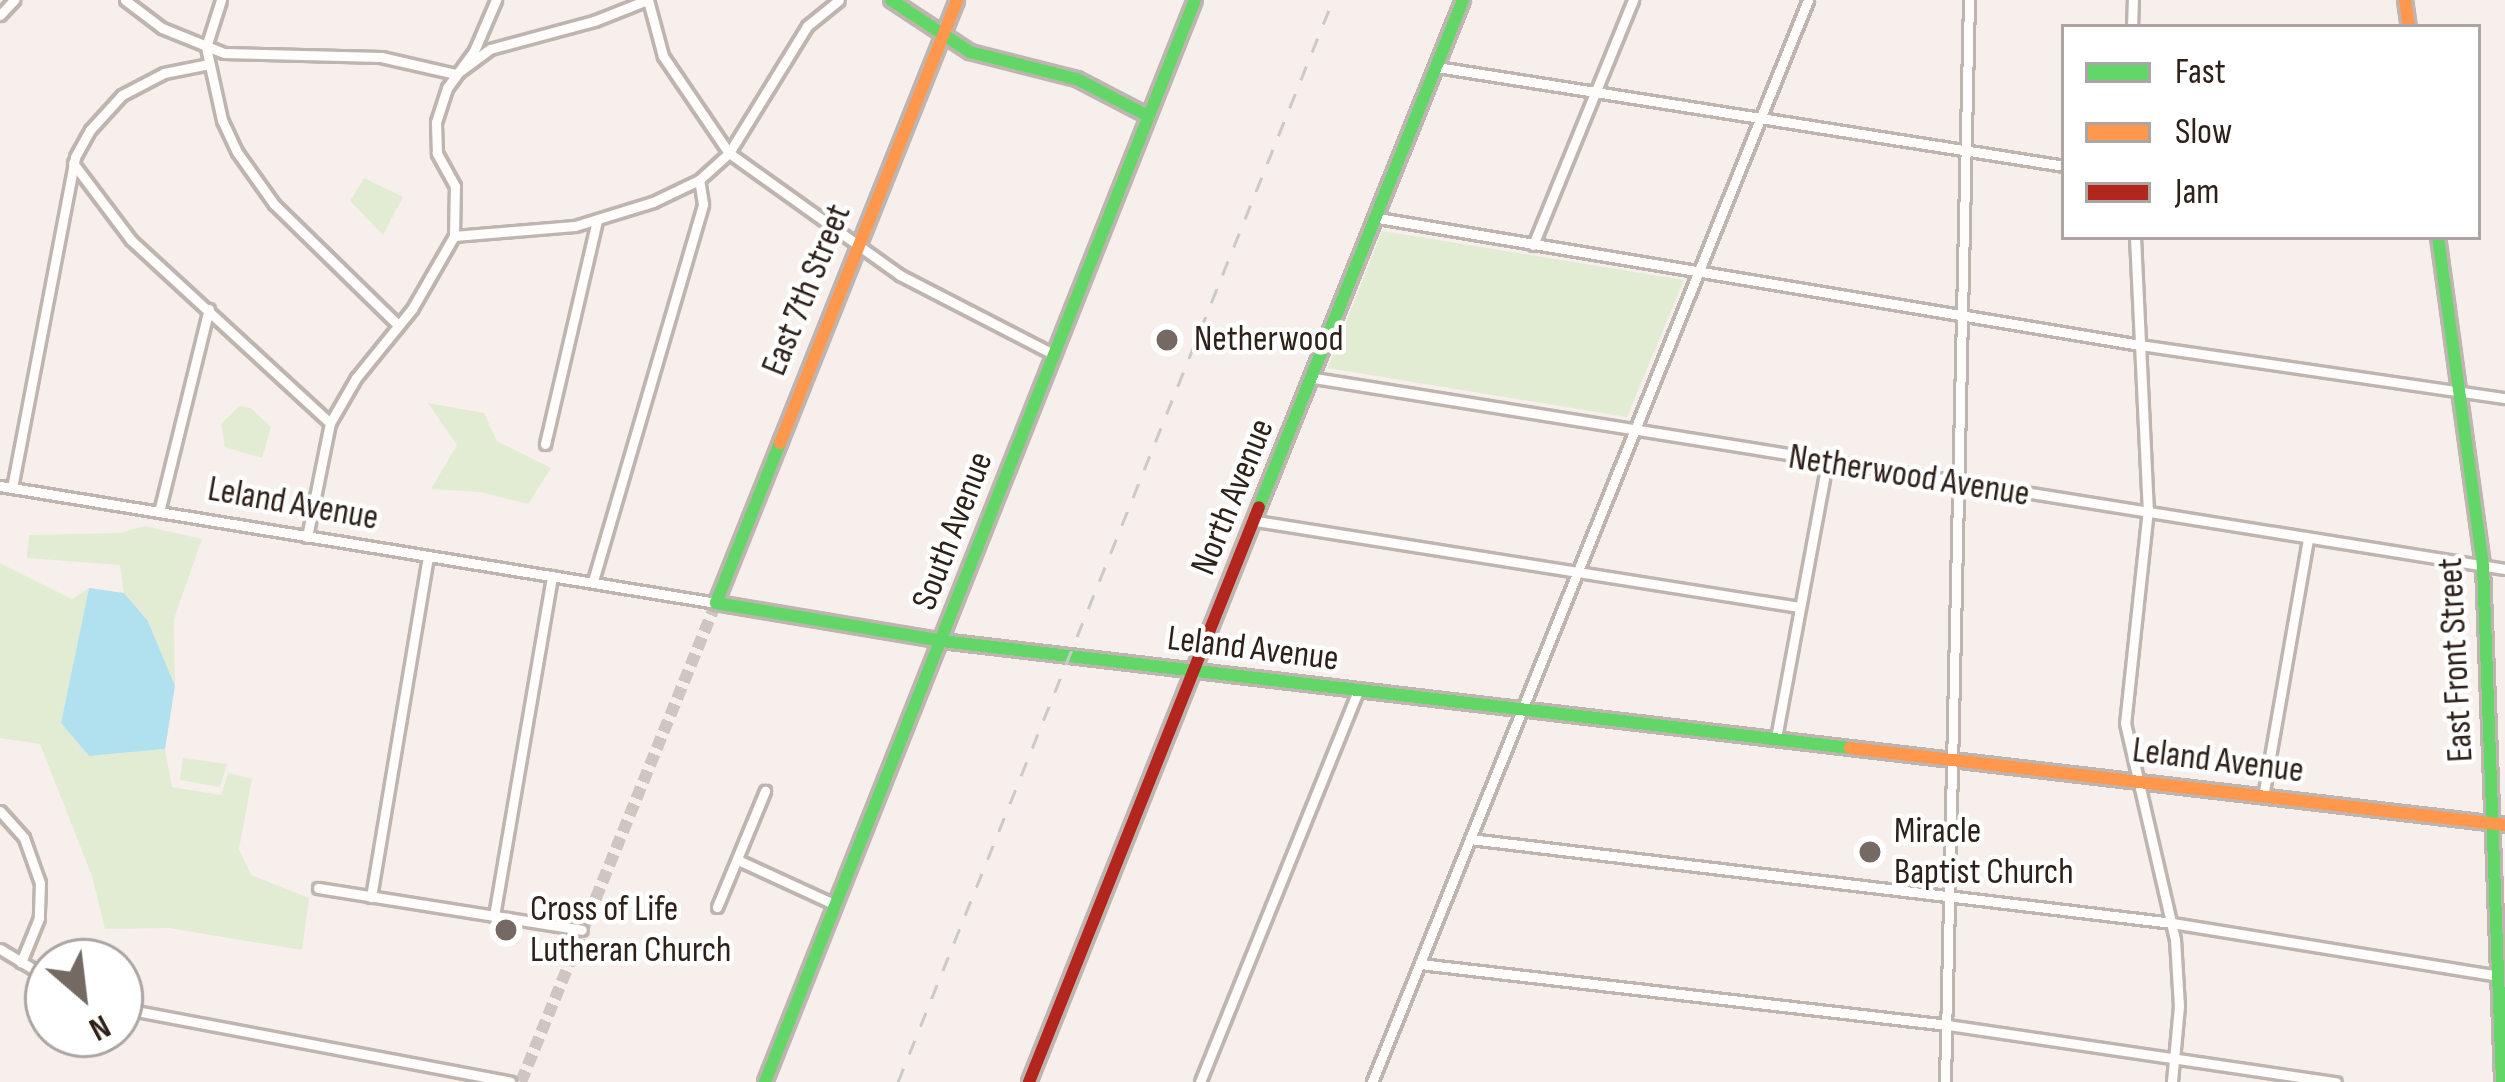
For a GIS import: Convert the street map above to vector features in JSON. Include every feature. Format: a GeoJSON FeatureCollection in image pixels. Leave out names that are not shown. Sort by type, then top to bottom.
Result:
{"type":"FeatureCollection","features":[{"type":"Feature","properties":{"kind":"street"},"geometry":{"type":"LineString","coordinates":[[0,15],[14,0]]}},
{"type":"Feature","properties":{"kind":"street"},"geometry":{"type":"LineString","coordinates":[[125,0],[162,28],[242,57],[381,57],[456,74],[490,49],[594,21],[648,0],[663,56],[728,153],[856,246],[1053,354]]}},
{"type":"Feature","properties":{"kind":"street"},"geometry":{"type":"LineString","coordinates":[[221,0],[206,47],[222,120],[257,183],[398,325]]}},
{"type":"Feature","properties":{"kind":"street"},"geometry":{"type":"LineString","coordinates":[[307,537],[330,423],[454,236],[455,186],[434,139],[441,105],[496,0]]}},
{"type":"Feature","properties":{"kind":"street"},"geometry":{"type":"LineString","coordinates":[[454,236],[533,234],[597,220],[699,179],[728,153],[807,26],[839,0]]}},
{"type":"Feature","properties":{"kind":"street"},"geometry":{"type":"LineString","coordinates":[[891,0],[943,37],[1000,63],[1077,79],[1148,116]]}},
{"type":"Feature","properties":{"kind":"street","name":"East 7th Street"},"geometry":{"type":"LineString","coordinates":[[716,603],[957,0]]}},
{"type":"Feature","properties":{"kind":"street","name":"South Avenue"},"geometry":{"type":"LineString","coordinates":[[764,1082],[1195,0]]}},
{"type":"Feature","properties":{"kind":"street","name":"North Avenue"},"geometry":{"type":"LineString","coordinates":[[1029,1082],[1463,0]]}},
{"type":"Feature","properties":{"kind":"street"},"geometry":{"type":"LineString","coordinates":[[1533,245],[1634,0]]}},
{"type":"Feature","properties":{"kind":"street"},"geometry":{"type":"LineString","coordinates":[[1372,1082],[1808,0]]}},
{"type":"Feature","properties":{"kind":"street"},"geometry":{"type":"LineString","coordinates":[[1945,1082],[1969,0]]}},
{"type":"Feature","properties":{"kind":"street"},"geometry":{"type":"LineString","coordinates":[[6,487],[73,163],[90,130],[122,95],[164,73],[209,64]]}},
{"type":"Feature","properties":{"kind":"street"},"geometry":{"type":"LineString","coordinates":[[1437,67],[2061,166]]}},
{"type":"Feature","properties":{"kind":"street"},"geometry":{"type":"LineString","coordinates":[[73,163],[131,240],[330,423]]}},
{"type":"Feature","properties":{"kind":"street"},"geometry":{"type":"LineString","coordinates":[[593,581],[703,204],[699,179]]}},
{"type":"Feature","properties":{"kind":"street"},"geometry":{"type":"LineString","coordinates":[[1378,218],[2140,345],[2505,398]]}},
{"type":"Feature","properties":{"kind":"street"},"geometry":{"type":"LineString","coordinates":[[545,444],[597,220]]}},
{"type":"Feature","properties":{"kind":"street"},"geometry":{"type":"LineString","coordinates":[[2135,240],[2147,515],[2124,707],[2135,782],[2172,923],[2179,988],[2172,1082]]}},
{"type":"Feature","properties":{"kind":"street","name":"East Front Street"},"geometry":{"type":"LineString","coordinates":[[2438,240],[2483,566],[2499,824],[2502,1082]]}},
{"type":"Feature","properties":{"kind":"street"},"geometry":{"type":"LineString","coordinates":[[159,512],[209,309]]}},
{"type":"Feature","properties":{"kind":"street","name":"Netherwood Avenue"},"geometry":{"type":"LineString","coordinates":[[1314,378],[2505,569]]}},
{"type":"Feature","properties":{"kind":"street"},"geometry":{"type":"LineString","coordinates":[[1776,739],[1827,463]]}},
{"type":"Feature","properties":{"kind":"street","name":"Leland Avenue"},"geometry":{"type":"LineString","coordinates":[[6,487],[942,641],[2499,824]]}},
{"type":"Feature","properties":{"kind":"street"},"geometry":{"type":"LineString","coordinates":[[1256,521],[1799,607]]}},
{"type":"Feature","properties":{"kind":"street"},"geometry":{"type":"LineString","coordinates":[[2263,796],[2308,538]]}},
{"type":"Feature","properties":{"kind":"street"},"geometry":{"type":"LineString","coordinates":[[371,897],[428,558]]}},
{"type":"Feature","properties":{"kind":"street"},"geometry":{"type":"LineString","coordinates":[[494,916],[552,576]]}},
{"type":"Feature","properties":{"kind":"street"},"geometry":{"type":"LineString","coordinates":[[1200,1082],[1358,692]]}},
{"type":"Feature","properties":{"kind":"street"},"geometry":{"type":"LineString","coordinates":[[717,907],[765,790]]}},
{"type":"Feature","properties":{"kind":"street"},"geometry":{"type":"LineString","coordinates":[[0,811],[24,838],[40,883],[39,918],[21,962]]}},
{"type":"Feature","properties":{"kind":"street"},"geometry":{"type":"LineString","coordinates":[[1470,839],[2172,923],[2498,976]]}},
{"type":"Feature","properties":{"kind":"street"},"geometry":{"type":"LineString","coordinates":[[738,860],[836,905]]}},
{"type":"Feature","properties":{"kind":"street"},"geometry":{"type":"LineString","coordinates":[[318,888],[582,929]]}},
{"type":"Feature","properties":{"kind":"street"},"geometry":{"type":"LineString","coordinates":[[0,949],[24,964]]}},
{"type":"Feature","properties":{"kind":"street"},"geometry":{"type":"LineString","coordinates":[[1420,964],[1948,1025],[2336,1082]]}},
{"type":"Feature","properties":{"kind":"street"},"geometry":{"type":"LineString","coordinates":[[144,1013],[510,1082]]}},
{"type":"Feature","properties":{"kind":"green space"},"geometry":{"type":"Polygon","coordinates":[[[364,178],[403,197],[383,235],[350,201],[364,178]]]}},
{"type":"Feature","properties":{"kind":"green space"},"geometry":{"type":"Polygon","coordinates":[[[1382,231],[1684,280],[1627,417],[1328,368],[1382,231]]]}},
{"type":"Feature","properties":{"kind":"green space"},"geometry":{"type":"Polygon","coordinates":[[[428,403],[484,413],[497,441],[551,468],[528,504],[480,492],[431,489],[457,445],[428,403]]]}},
{"type":"Feature","properties":{"kind":"green space"},"geometry":{"type":"Polygon","coordinates":[[[239,406],[251,408],[271,427],[262,458],[225,447],[221,424],[239,406]]]}},
{"type":"Feature","properties":{"kind":"green space"},"geometry":{"type":"Polygon","coordinates":[[[144,526],[202,539],[174,619],[175,686],[148,621],[124,593],[120,565],[27,558],[29,535],[120,533],[144,526]]]}},
{"type":"Feature","properties":{"kind":"green space"},"geometry":{"type":"Polygon","coordinates":[[[0,563],[72,599],[89,588],[61,723],[89,756],[165,749],[172,787],[221,795],[228,773],[252,779],[239,849],[251,875],[309,898],[302,950],[169,928],[105,929],[92,876],[40,744],[0,738],[0,563]]]}},
{"type":"Feature","properties":{"kind":"green space"},"geometry":{"type":"Polygon","coordinates":[[[183,758],[227,764],[220,787],[180,780],[183,758]]]}},
{"type":"Feature","properties":{"kind":"water"},"geometry":{"type":"Polygon","coordinates":[[[89,588],[124,593],[148,621],[175,686],[165,749],[89,756],[61,723],[89,588]]]}},
{"type":"Feature","properties":{"kind":"tunnel"},"geometry":{"type":"LineString","coordinates":[[521,1082],[716,603]]}},
{"type":"Feature","properties":{"kind":"railway"},"geometry":{"type":"LineString","coordinates":[[898,1082],[1333,0]]}},
{"type":"Feature","properties":{"kind":"traffic: fast"},"geometry":{"type":"LineString","coordinates":[[891,0],[970,52],[1077,79],[1148,116]]}},
{"type":"Feature","properties":{"kind":"traffic: fast"},"geometry":{"type":"LineString","coordinates":[[765,1082],[1195,0]]}},
{"type":"Feature","properties":{"kind":"traffic: fast"},"geometry":{"type":"LineString","coordinates":[[1259,507],[1463,0]]}},
{"type":"Feature","properties":{"kind":"traffic: fast"},"geometry":{"type":"LineString","coordinates":[[2438,240],[2483,566],[2502,1082]]}},
{"type":"Feature","properties":{"kind":"traffic: fast"},"geometry":{"type":"LineString","coordinates":[[780,443],[716,603],[942,641],[1850,748]]}},
{"type":"Feature","properties":{"kind":"traffic: slow"},"geometry":{"type":"LineString","coordinates":[[780,443],[957,0]]}},
{"type":"Feature","properties":{"kind":"traffic: slow"},"geometry":{"type":"LineString","coordinates":[[2405,0],[2409,24]]}},
{"type":"Feature","properties":{"kind":"traffic: slow"},"geometry":{"type":"LineString","coordinates":[[1850,748],[2505,825]]}},
{"type":"Feature","properties":{"kind":"traffic: jam"},"geometry":{"type":"LineString","coordinates":[[1029,1082],[1259,507]]}},
{"type":"Feature","properties":{"kind":"place","name":"Netherwood"},"geometry":{"type":"Point","coordinates":[1167,340]}},
{"type":"Feature","properties":{"kind":"place","name":"Miracle Baptist Church"},"geometry":{"type":"Point","coordinates":[1870,852]}},
{"type":"Feature","properties":{"kind":"place","name":"Cross of Life Lutheran Church"},"geometry":{"type":"Point","coordinates":[506,930]}}]}
